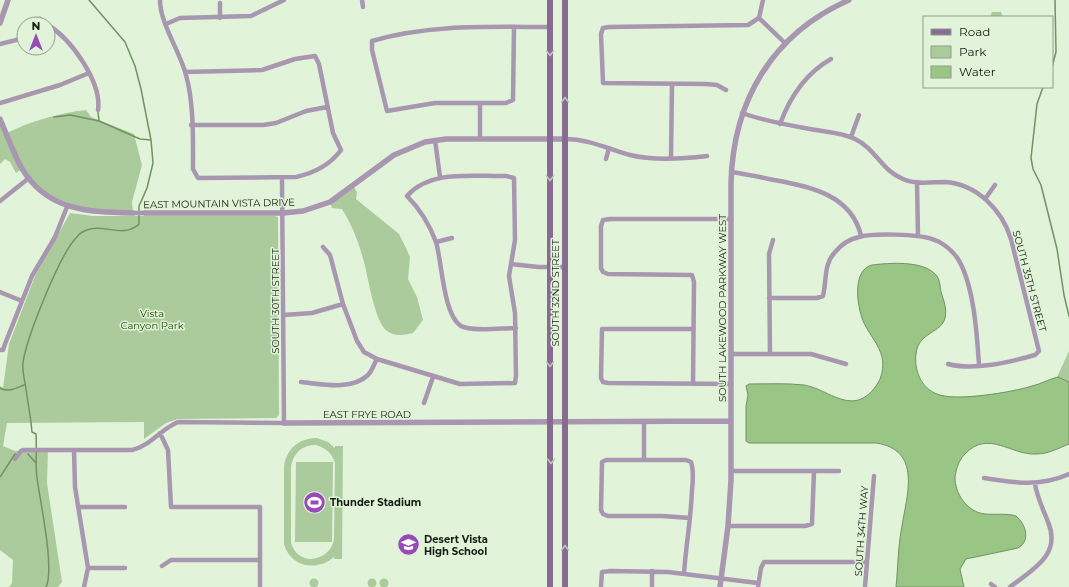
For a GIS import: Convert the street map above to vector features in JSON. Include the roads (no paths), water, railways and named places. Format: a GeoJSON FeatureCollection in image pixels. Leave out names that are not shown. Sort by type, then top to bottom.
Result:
{"type":"FeatureCollection","features":[{"type":"Feature","properties":{"kind":"main road","name":"SOUTH 32ND STREET"},"geometry":{"type":"LineString","coordinates":[[550,0],[550,587]]}},
{"type":"Feature","properties":{"kind":"main road","name":"SOUTH 32ND STREET"},"geometry":{"type":"LineString","coordinates":[[565,0],[565,587]]}},
{"type":"Feature","properties":{"kind":"street"},"geometry":{"type":"LineString","coordinates":[[0,23],[8,0]]}},
{"type":"Feature","properties":{"kind":"street"},"geometry":{"type":"LineString","coordinates":[[160,0],[166,24],[185,72],[191,125],[193,169],[194,174],[198,178],[282,179],[309,174],[336,156],[341,150],[333,133],[319,64],[316,56],[296,59],[262,70],[185,72]]}},
{"type":"Feature","properties":{"kind":"street"},"geometry":{"type":"LineString","coordinates":[[166,24],[180,18],[251,16],[283,0]]}},
{"type":"Feature","properties":{"kind":"street"},"geometry":{"type":"LineString","coordinates":[[362,0],[363,6]]}},
{"type":"Feature","properties":{"kind":"street"},"geometry":{"type":"LineString","coordinates":[[726,90],[717,86],[706,84],[603,83],[601,34],[603,28],[609,26],[743,26],[756,22],[759,18],[763,0]]}},
{"type":"Feature","properties":{"kind":"street","name":"SOUTH LAKEWOOD PARKWAY WEST"},"geometry":{"type":"LineString","coordinates":[[720,587],[728,526],[731,471],[731,172],[735,138],[742,113],[759,77],[785,43],[819,15],[849,0]]}},
{"type":"Feature","properties":{"kind":"street"},"geometry":{"type":"LineString","coordinates":[[220,3],[220,18]]}},
{"type":"Feature","properties":{"kind":"street"},"geometry":{"type":"LineString","coordinates":[[759,18],[785,43]]}},
{"type":"Feature","properties":{"kind":"street"},"geometry":{"type":"LineString","coordinates":[[514,27],[513,100],[506,103],[435,104],[387,111],[372,50],[372,41],[439,28],[514,27],[550,27]]}},
{"type":"Feature","properties":{"kind":"street"},"geometry":{"type":"LineString","coordinates":[[56,33],[76,52],[89,72],[98,96],[98,110]]}},
{"type":"Feature","properties":{"kind":"street"},"geometry":{"type":"LineString","coordinates":[[0,44],[16,40]]}},
{"type":"Feature","properties":{"kind":"street"},"geometry":{"type":"LineString","coordinates":[[780,124],[790,101],[801,86],[816,69],[831,59]]}},
{"type":"Feature","properties":{"kind":"street"},"geometry":{"type":"LineString","coordinates":[[0,103],[60,85],[89,72]]}},
{"type":"Feature","properties":{"kind":"street"},"geometry":{"type":"LineString","coordinates":[[671,158],[672,84]]}},
{"type":"Feature","properties":{"kind":"street"},"geometry":{"type":"LineString","coordinates":[[480,103],[480,139]]}},
{"type":"Feature","properties":{"kind":"street"},"geometry":{"type":"LineString","coordinates":[[191,125],[263,125],[276,123],[306,111],[328,107]]}},
{"type":"Feature","properties":{"kind":"street"},"geometry":{"type":"LineString","coordinates":[[742,113],[780,124],[851,137],[859,115]]}},
{"type":"Feature","properties":{"kind":"street","name":"EAST MOUNTAIN VISTA DRIVE"},"geometry":{"type":"LineString","coordinates":[[0,119],[21,167],[29,178],[47,195],[67,206],[98,212],[283,213],[303,211],[330,202],[394,155],[414,145],[435,140],[583,140],[637,156],[671,158],[707,156]]}},
{"type":"Feature","properties":{"kind":"street","name":"SOUTH 35TH STREET"},"geometry":{"type":"LineString","coordinates":[[851,137],[873,151],[886,167],[897,177],[918,182],[948,182],[973,191],[985,199],[1001,217],[1008,232],[1039,352],[1035,355],[1017,360],[979,365]]}},
{"type":"Feature","properties":{"kind":"street"},"geometry":{"type":"LineString","coordinates":[[435,140],[440,177]]}},
{"type":"Feature","properties":{"kind":"street"},"geometry":{"type":"LineString","coordinates":[[606,159],[609,148]]}},
{"type":"Feature","properties":{"kind":"street"},"geometry":{"type":"LineString","coordinates":[[731,172],[806,186],[827,193],[849,213],[859,229],[861,236]]}},
{"type":"Feature","properties":{"kind":"street"},"geometry":{"type":"LineString","coordinates":[[324,247],[330,255],[343,304],[360,346],[364,352],[377,359],[433,377],[465,384],[515,383],[516,328],[515,313],[509,284],[515,240],[514,178],[506,176],[440,177],[414,188],[407,196],[413,202],[430,229],[436,242],[444,288],[454,316],[461,326],[473,329],[516,328]]}},
{"type":"Feature","properties":{"kind":"street"},"geometry":{"type":"LineString","coordinates":[[0,201],[29,178]]}},
{"type":"Feature","properties":{"kind":"street","name":"SOUTH 30TH STREET"},"geometry":{"type":"LineString","coordinates":[[282,179],[284,423]]}},
{"type":"Feature","properties":{"kind":"street"},"geometry":{"type":"LineString","coordinates":[[918,182],[918,236]]}},
{"type":"Feature","properties":{"kind":"street"},"geometry":{"type":"LineString","coordinates":[[985,199],[995,185]]}},
{"type":"Feature","properties":{"kind":"street"},"geometry":{"type":"LineString","coordinates":[[1,350],[35,270],[62,224],[67,206]]}},
{"type":"Feature","properties":{"kind":"street"},"geometry":{"type":"LineString","coordinates":[[693,384],[694,282],[692,275],[608,274],[603,272],[601,268],[601,226],[603,220],[731,219]]}},
{"type":"Feature","properties":{"kind":"street"},"geometry":{"type":"LineString","coordinates":[[769,298],[823,296],[825,272],[829,261],[842,245],[861,236],[918,236],[941,243],[953,253],[961,265],[976,320],[979,365],[960,367],[948,364]]}},
{"type":"Feature","properties":{"kind":"street"},"geometry":{"type":"LineString","coordinates":[[436,242],[452,238]]}},
{"type":"Feature","properties":{"kind":"street"},"geometry":{"type":"LineString","coordinates":[[770,354],[769,254],[773,240]]}},
{"type":"Feature","properties":{"kind":"street"},"geometry":{"type":"LineString","coordinates":[[511,264],[565,267]]}},
{"type":"Feature","properties":{"kind":"street"},"geometry":{"type":"LineString","coordinates":[[0,292],[22,301]]}},
{"type":"Feature","properties":{"kind":"street"},"geometry":{"type":"LineString","coordinates":[[284,316],[312,313],[343,304]]}},
{"type":"Feature","properties":{"kind":"street"},"geometry":{"type":"LineString","coordinates":[[693,329],[602,329],[600,378],[603,382],[731,384]]}},
{"type":"Feature","properties":{"kind":"street"},"geometry":{"type":"LineString","coordinates":[[731,354],[811,354],[846,364]]}},
{"type":"Feature","properties":{"kind":"street"},"geometry":{"type":"LineString","coordinates":[[302,382],[331,385],[351,383],[362,380],[369,374],[377,359]]}},
{"type":"Feature","properties":{"kind":"street"},"geometry":{"type":"LineString","coordinates":[[424,403],[433,377]]}},
{"type":"Feature","properties":{"kind":"street"},"geometry":{"type":"LineString","coordinates":[[644,421],[644,460]]}},
{"type":"Feature","properties":{"kind":"street","name":"EAST FRYE ROAD"},"geometry":{"type":"LineString","coordinates":[[15,459],[21,451],[36,449],[132,450],[140,448],[167,427],[178,422],[731,421]]}},
{"type":"Feature","properties":{"kind":"street"},"geometry":{"type":"LineString","coordinates":[[160,433],[168,450],[171,507],[260,507],[260,587]]}},
{"type":"Feature","properties":{"kind":"street"},"geometry":{"type":"LineString","coordinates":[[74,450],[74,478],[88,568],[84,587]]}},
{"type":"Feature","properties":{"kind":"street"},"geometry":{"type":"LineString","coordinates":[[684,573],[690,518],[692,487],[691,462],[686,460],[606,460],[602,462],[601,510],[603,514],[608,516],[662,516],[690,518]]}},
{"type":"Feature","properties":{"kind":"street"},"geometry":{"type":"LineString","coordinates":[[731,471],[839,471]]}},
{"type":"Feature","properties":{"kind":"street"},"geometry":{"type":"LineString","coordinates":[[728,526],[806,526],[812,524],[814,471]]}},
{"type":"Feature","properties":{"kind":"street"},"geometry":{"type":"LineString","coordinates":[[984,478],[1023,484],[1035,484],[1052,481],[1069,474]]}},
{"type":"Feature","properties":{"kind":"street","name":"SOUTH 34TH WAY"},"geometry":{"type":"LineString","coordinates":[[865,587],[874,476]]}},
{"type":"Feature","properties":{"kind":"street"},"geometry":{"type":"LineString","coordinates":[[1010,587],[1039,565],[1050,548],[1050,526],[1038,497],[1035,484]]}},
{"type":"Feature","properties":{"kind":"street"},"geometry":{"type":"LineString","coordinates":[[78,507],[125,507]]}},
{"type":"Feature","properties":{"kind":"street"},"geometry":{"type":"LineString","coordinates":[[162,566],[171,560],[260,560]]}},
{"type":"Feature","properties":{"kind":"street"},"geometry":{"type":"LineString","coordinates":[[600,587],[602,572],[652,571],[684,573],[758,585],[761,568],[764,562],[867,562]]}},
{"type":"Feature","properties":{"kind":"street"},"geometry":{"type":"LineString","coordinates":[[88,568],[125,568]]}},
{"type":"Feature","properties":{"kind":"street"},"geometry":{"type":"LineString","coordinates":[[652,571],[652,587]]}},
{"type":"Feature","properties":{"kind":"water"},"geometry":{"type":"Polygon","coordinates":[[[896,263],[915,265],[930,270],[938,278],[945,305],[945,318],[939,327],[921,341],[916,354],[916,366],[920,378],[931,391],[945,396],[970,397],[1023,388],[1058,377],[1069,382],[1069,444],[1041,454],[1028,454],[1000,445],[982,444],[974,447],[965,454],[959,462],[955,477],[957,490],[963,501],[979,513],[1016,516],[1022,523],[1026,532],[1025,541],[1018,548],[966,559],[960,569],[964,587],[896,587],[900,541],[907,501],[908,475],[906,464],[900,454],[891,447],[876,443],[749,443],[746,441],[746,406],[748,395],[746,386],[749,384],[804,385],[850,401],[859,400],[867,395],[876,386],[880,380],[882,372],[882,357],[879,348],[862,318],[858,301],[858,282],[861,274],[865,268],[872,265],[896,263]]]}},
{"type":"Feature","properties":{"kind":"waterway"},"geometry":{"type":"LineString","coordinates":[[46,587],[49,566],[48,551],[36,473],[36,434],[32,432],[23,371],[25,351],[53,278],[70,246],[78,236],[84,231],[93,228],[120,231],[133,228],[139,224],[139,206],[147,188],[153,163],[151,140],[135,66],[125,42],[89,0]]}},
{"type":"Feature","properties":{"kind":"waterway"},"geometry":{"type":"LineString","coordinates":[[1053,63],[1056,52],[1055,0]]}},
{"type":"Feature","properties":{"kind":"waterway"},"geometry":{"type":"LineString","coordinates":[[1043,88],[1037,104],[1031,158],[1033,169],[1041,185],[1057,249],[1064,295],[1069,316]]}},
{"type":"Feature","properties":{"kind":"waterway"},"geometry":{"type":"LineString","coordinates":[[98,112],[99,121],[140,139],[151,140]]}},
{"type":"Feature","properties":{"kind":"waterway"},"geometry":{"type":"LineString","coordinates":[[54,117],[70,115],[99,121]]}},
{"type":"Feature","properties":{"kind":"waterway"},"geometry":{"type":"LineString","coordinates":[[0,388],[9,390],[24,385]]}},
{"type":"Feature","properties":{"kind":"waterway"},"geometry":{"type":"LineString","coordinates":[[0,477],[15,454]]}},
{"type":"Feature","properties":{"kind":"waterway"},"geometry":{"type":"LineString","coordinates":[[28,454],[36,463]]}},
{"type":"Feature","properties":{"kind":"place","name":"Thunder Stadium"},"geometry":{"type":"Point","coordinates":[314,502]}},
{"type":"Feature","properties":{"kind":"place","name":"Desert Vista High School"},"geometry":{"type":"Point","coordinates":[408,545]}},
{"type":"Feature","properties":{"kind":"park label","name":"Vista Canyon Park"},"geometry":{"type":"Point","coordinates":[152,318]}}]}
